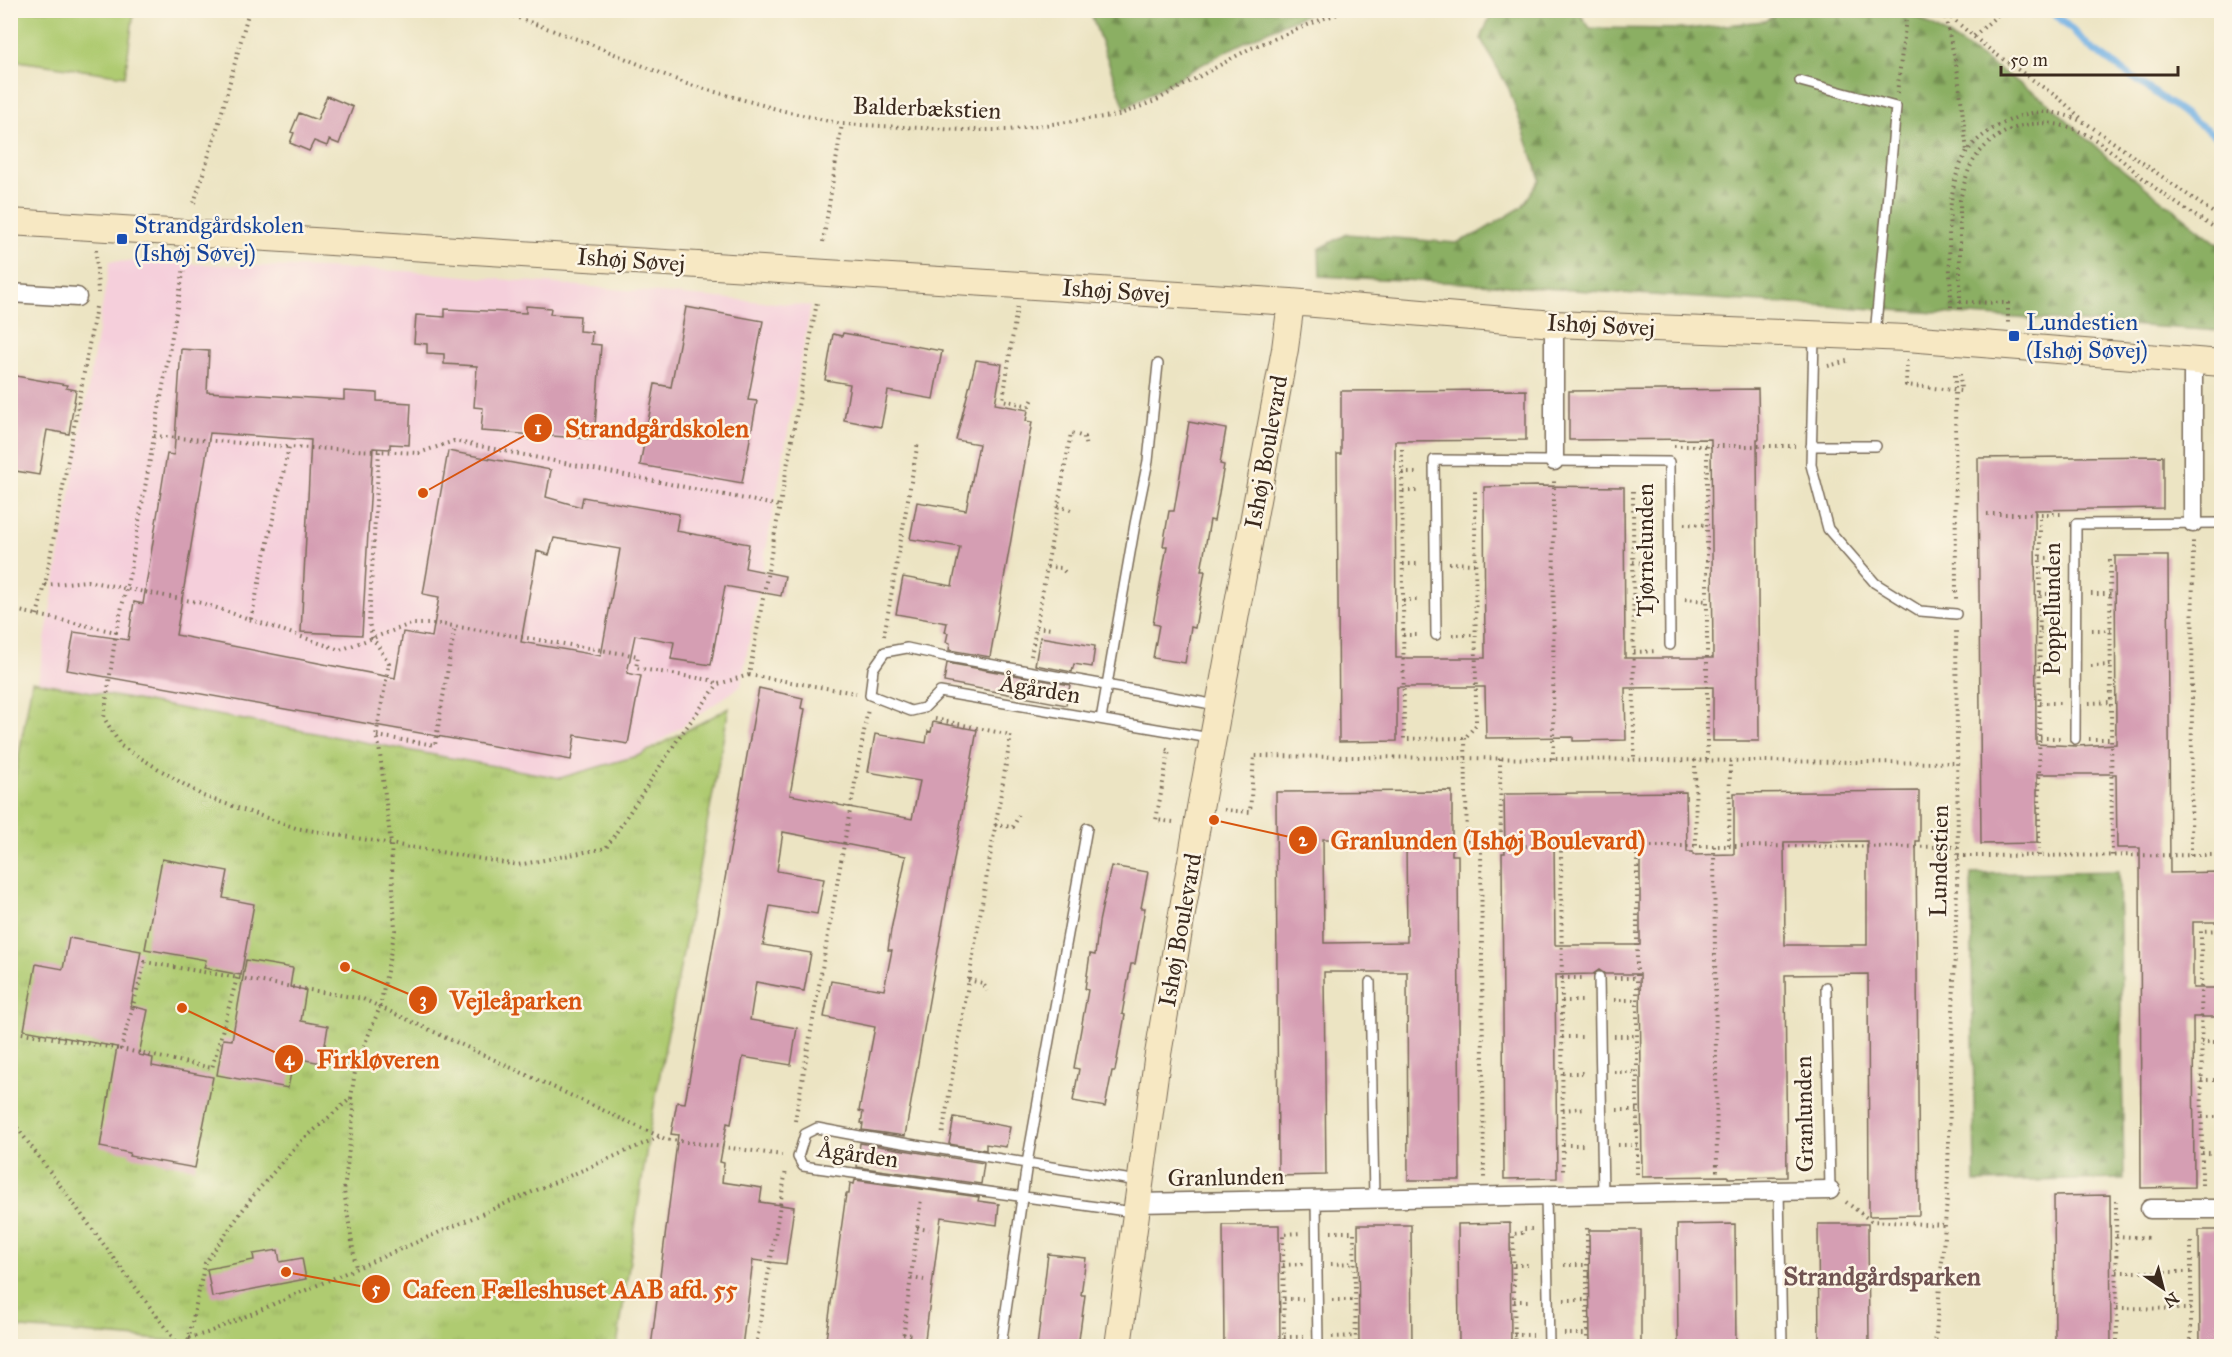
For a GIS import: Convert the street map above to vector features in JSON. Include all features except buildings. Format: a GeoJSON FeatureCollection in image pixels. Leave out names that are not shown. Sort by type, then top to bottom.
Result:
{"type":"FeatureCollection","features":[{"type":"Feature","properties":{"kind":"street","name":"Ishøj Søvej"},"geometry":{"type":"LineString","coordinates":[[10,222],[1291,302],[1554,324],[1875,336],[2222,363]]}},
{"type":"Feature","properties":{"kind":"street"},"geometry":{"type":"LineString","coordinates":[[10,292],[77,297]]}},
{"type":"Feature","properties":{"kind":"street","name":"Ishøj Boulevard"},"geometry":{"type":"LineString","coordinates":[[1118,1347],[1157,1060],[1213,738],[1285,349],[1291,302]]}},
{"type":"Feature","properties":{"kind":"street"},"geometry":{"type":"LineString","coordinates":[[1554,324],[1554,461]]}},
{"type":"Feature","properties":{"kind":"street"},"geometry":{"type":"LineString","coordinates":[[2193,523],[2194,360]]}},
{"type":"Feature","properties":{"kind":"street","name":"Granlunden"},"geometry":{"type":"LineString","coordinates":[[1138,1199],[1316,1200],[1830,1190]]}},
{"type":"Feature","properties":{"kind":"street"},"geometry":{"type":"LineString","coordinates":[[2150,1209],[2222,1209]]}},
{"type":"Feature","properties":{"kind":"lane"},"geometry":{"type":"LineString","coordinates":[[1800,81],[1896,107],[1875,336]]}},
{"type":"Feature","properties":{"kind":"lane"},"geometry":{"type":"LineString","coordinates":[[1814,334],[1811,465],[1828,529],[1875,583],[1920,611],[1956,614]]}},
{"type":"Feature","properties":{"kind":"lane"},"geometry":{"type":"LineString","coordinates":[[1101,719],[1148,461],[1158,364]]}},
{"type":"Feature","properties":{"kind":"lane"},"geometry":{"type":"LineString","coordinates":[[1811,446],[1875,446]]}},
{"type":"Feature","properties":{"kind":"lane","name":"Tjørnelunden"},"geometry":{"type":"LineString","coordinates":[[1436,635],[1434,460],[1669,462],[1670,645]]}},
{"type":"Feature","properties":{"kind":"lane","name":"Poppellunden"},"geometry":{"type":"LineString","coordinates":[[2075,739],[2076,524],[2222,523]]}},
{"type":"Feature","properties":{"kind":"lane","name":"Ågården"},"geometry":{"type":"LineString","coordinates":[[885,652],[907,648],[1220,705]]}},
{"type":"Feature","properties":{"kind":"lane"},"geometry":{"type":"LineString","coordinates":[[885,652],[873,669],[870,695],[911,711],[924,708]]}},
{"type":"Feature","properties":{"kind":"lane","name":"Ågården"},"geometry":{"type":"LineString","coordinates":[[924,708],[940,692],[1213,738]]}},
{"type":"Feature","properties":{"kind":"lane"},"geometry":{"type":"LineString","coordinates":[[1001,1347],[1026,1163],[1087,828]]}},
{"type":"Feature","properties":{"kind":"lane"},"geometry":{"type":"LineString","coordinates":[[1599,977],[1603,1195]]}},
{"type":"Feature","properties":{"kind":"lane"},"geometry":{"type":"LineString","coordinates":[[1371,982],[1374,1199]]}},
{"type":"Feature","properties":{"kind":"lane","name":"Granlunden"},"geometry":{"type":"LineString","coordinates":[[1826,987],[1830,1190]]}},
{"type":"Feature","properties":{"kind":"lane","name":"Ågården"},"geometry":{"type":"LineString","coordinates":[[817,1128],[1026,1163],[1138,1199],[1022,1196],[803,1166],[798,1157],[805,1134],[817,1128]]}},
{"type":"Feature","properties":{"kind":"lane","name":"Granlunden"},"geometry":{"type":"LineString","coordinates":[[1779,1191],[1782,1345]]}},
{"type":"Feature","properties":{"kind":"lane"},"geometry":{"type":"LineString","coordinates":[[1546,1196],[1549,1347]]}},
{"type":"Feature","properties":{"kind":"lane","name":"Granlunden"},"geometry":{"type":"LineString","coordinates":[[1316,1200],[1318,1347]]}},
{"type":"Feature","properties":{"kind":"path"},"geometry":{"type":"LineString","coordinates":[[194,203],[220,119],[249,10]]}},
{"type":"Feature","properties":{"kind":"path","name":"Balderbækstien"},"geometry":{"type":"LineString","coordinates":[[496,10],[588,43],[687,84],[780,110],[842,124],[962,130],[1008,130],[1118,115],[1155,100],[1249,49],[1325,18],[1351,10]]}},
{"type":"Feature","properties":{"kind":"path"},"geometry":{"type":"LineString","coordinates":[[1896,107],[1906,10]]}},
{"type":"Feature","properties":{"kind":"path"},"geometry":{"type":"LineString","coordinates":[[1974,36],[2003,10]]}},
{"type":"Feature","properties":{"kind":"path"},"geometry":{"type":"LineString","coordinates":[[1943,11],[2060,99],[2086,123],[2222,219]]}},
{"type":"Feature","properties":{"kind":"path"},"geometry":{"type":"LineString","coordinates":[[1943,11],[1958,73],[1967,152]]}},
{"type":"Feature","properties":{"kind":"path"},"geometry":{"type":"LineString","coordinates":[[1952,307],[1950,208],[1956,177],[1967,152],[1983,135],[2021,115],[2061,112],[2086,123]]}},
{"type":"Feature","properties":{"kind":"path"},"geometry":{"type":"LineString","coordinates":[[1960,309],[1960,200],[1976,157],[1994,139],[2016,127],[2031,123],[2062,125],[2087,135],[2152,186],[2222,232]]}},
{"type":"Feature","properties":{"kind":"path"},"geometry":{"type":"LineString","coordinates":[[823,242],[842,124]]}},
{"type":"Feature","properties":{"kind":"path"},"geometry":{"type":"LineString","coordinates":[[95,227],[98,295]]}},
{"type":"Feature","properties":{"kind":"path"},"geometry":{"type":"LineString","coordinates":[[184,268],[126,590],[116,632],[104,718],[121,746],[203,796],[296,828],[518,866],[606,848],[680,736],[718,684],[749,675],[870,695]]}},
{"type":"Feature","properties":{"kind":"path"},"geometry":{"type":"LineString","coordinates":[[1020,285],[1003,400],[1029,406],[1033,399]]}},
{"type":"Feature","properties":{"kind":"path"},"geometry":{"type":"LineString","coordinates":[[749,675],[817,302]]}},
{"type":"Feature","properties":{"kind":"path"},"geometry":{"type":"LineString","coordinates":[[1960,302],[2008,303],[2008,332]]}},
{"type":"Feature","properties":{"kind":"path"},"geometry":{"type":"LineString","coordinates":[[37,615],[45,585],[96,307]]}},
{"type":"Feature","properties":{"kind":"path","name":"Lundestien"},"geometry":{"type":"LineString","coordinates":[[1935,1347],[1944,1225],[1958,856],[1955,391],[1958,374]]}},
{"type":"Feature","properties":{"kind":"path"},"geometry":{"type":"LineString","coordinates":[[1906,385],[1955,391]]}},
{"type":"Feature","properties":{"kind":"path"},"geometry":{"type":"LineString","coordinates":[[1028,671],[1071,433],[1084,437],[1086,447]]}},
{"type":"Feature","properties":{"kind":"path"},"geometry":{"type":"LineString","coordinates":[[154,436],[289,447],[419,453],[454,441],[780,506]]}},
{"type":"Feature","properties":{"kind":"path"},"geometry":{"type":"LineString","coordinates":[[885,652],[883,632],[918,442]]}},
{"type":"Feature","properties":{"kind":"path"},"geometry":{"type":"LineString","coordinates":[[1671,446],[1811,446]]}},
{"type":"Feature","properties":{"kind":"path"},"geometry":{"type":"LineString","coordinates":[[1707,446],[1707,760]]}},
{"type":"Feature","properties":{"kind":"path"},"geometry":{"type":"LineString","coordinates":[[251,619],[289,447]]}},
{"type":"Feature","properties":{"kind":"path"},"geometry":{"type":"LineString","coordinates":[[356,1268],[344,1191],[354,1109],[351,1098],[356,1065],[380,1007],[395,930],[391,844],[380,746],[376,736],[389,663],[372,637],[369,622],[379,450]]}},
{"type":"Feature","properties":{"kind":"path"},"geometry":{"type":"LineString","coordinates":[[1553,759],[1554,461]]}},
{"type":"Feature","properties":{"kind":"path"},"geometry":{"type":"LineString","coordinates":[[1633,491],[1634,760]]}},
{"type":"Feature","properties":{"kind":"path"},"geometry":{"type":"LineString","coordinates":[[1058,506],[1074,511]]}},
{"type":"Feature","properties":{"kind":"path"},"geometry":{"type":"LineString","coordinates":[[2039,856],[2040,514]]}},
{"type":"Feature","properties":{"kind":"path"},"geometry":{"type":"LineString","coordinates":[[1669,523],[1707,525]]}},
{"type":"Feature","properties":{"kind":"path"},"geometry":{"type":"LineString","coordinates":[[2191,855],[2193,523]]}},
{"type":"Feature","properties":{"kind":"path"},"geometry":{"type":"LineString","coordinates":[[2110,560],[2112,856]]}},
{"type":"Feature","properties":{"kind":"path"},"geometry":{"type":"LineString","coordinates":[[1047,567],[1061,568],[1066,573]]}},
{"type":"Feature","properties":{"kind":"path"},"geometry":{"type":"LineString","coordinates":[[45,585],[87,581],[202,603],[340,650],[411,624],[455,626],[638,656],[636,668],[710,680],[718,684]]}},
{"type":"Feature","properties":{"kind":"path"},"geometry":{"type":"LineString","coordinates":[[10,609],[116,632]]}},
{"type":"Feature","properties":{"kind":"path"},"geometry":{"type":"LineString","coordinates":[[376,736],[435,745],[455,626]]}},
{"type":"Feature","properties":{"kind":"path"},"geometry":{"type":"LineString","coordinates":[[1036,627],[1051,629]]}},
{"type":"Feature","properties":{"kind":"path"},"geometry":{"type":"LineString","coordinates":[[1634,652],[1658,651],[1670,645]]}},
{"type":"Feature","properties":{"kind":"path","name":"Ågården"},"geometry":{"type":"LineString","coordinates":[[794,1127],[870,695]]}},
{"type":"Feature","properties":{"kind":"path"},"geometry":{"type":"LineString","coordinates":[[924,708],[936,721],[1011,735],[939,1149]]}},
{"type":"Feature","properties":{"kind":"path"},"geometry":{"type":"LineString","coordinates":[[1465,738],[1467,846],[1958,847]]}},
{"type":"Feature","properties":{"kind":"path"},"geometry":{"type":"LineString","coordinates":[[1156,820],[1169,750]]}},
{"type":"Feature","properties":{"kind":"path"},"geometry":{"type":"LineString","coordinates":[[1250,812],[1254,756],[1957,763]]}},
{"type":"Feature","properties":{"kind":"path"},"geometry":{"type":"LineString","coordinates":[[1500,758],[1501,846]]}},
{"type":"Feature","properties":{"kind":"path"},"geometry":{"type":"LineString","coordinates":[[1695,760],[1696,846]]}},
{"type":"Feature","properties":{"kind":"path"},"geometry":{"type":"LineString","coordinates":[[1729,846],[1730,761]]}},
{"type":"Feature","properties":{"kind":"path"},"geometry":{"type":"LineString","coordinates":[[995,825],[1013,826],[1020,813]]}},
{"type":"Feature","properties":{"kind":"path"},"geometry":{"type":"LineString","coordinates":[[1561,845],[1563,1176]]}},
{"type":"Feature","properties":{"kind":"path"},"geometry":{"type":"LineString","coordinates":[[1637,845],[1637,1175]]}},
{"type":"Feature","properties":{"kind":"path"},"geometry":{"type":"LineString","coordinates":[[1480,846],[1484,1197]]}},
{"type":"Feature","properties":{"kind":"path"},"geometry":{"type":"LineString","coordinates":[[1714,846],[1718,1192]]}},
{"type":"Feature","properties":{"kind":"path"},"geometry":{"type":"LineString","coordinates":[[1958,856],[2222,855]]}},
{"type":"Feature","properties":{"kind":"path"},"geometry":{"type":"LineString","coordinates":[[2202,1185],[2200,932],[2222,930]]}},
{"type":"Feature","properties":{"kind":"path"},"geometry":{"type":"LineString","coordinates":[[121,1049],[145,962],[363,999],[660,1137],[789,1156]]}},
{"type":"Feature","properties":{"kind":"path"},"geometry":{"type":"LineString","coordinates":[[10,1031],[121,1049],[212,1068],[237,978]]}},
{"type":"Feature","properties":{"kind":"path"},"geometry":{"type":"LineString","coordinates":[[968,980],[983,983],[987,991]]}},
{"type":"Feature","properties":{"kind":"path"},"geometry":{"type":"LineString","coordinates":[[2201,1042],[2222,1042]]}},
{"type":"Feature","properties":{"kind":"path"},"geometry":{"type":"LineString","coordinates":[[2201,1080],[2222,1080]]}},
{"type":"Feature","properties":{"kind":"path"},"geometry":{"type":"LineString","coordinates":[[187,1347],[205,1263],[252,1197],[297,1145],[351,1098]]}},
{"type":"Feature","properties":{"kind":"path"},"geometry":{"type":"LineString","coordinates":[[1563,1110],[1602,1106]]}},
{"type":"Feature","properties":{"kind":"path"},"geometry":{"type":"LineString","coordinates":[[2202,1117],[2222,1117]]}},
{"type":"Feature","properties":{"kind":"path"},"geometry":{"type":"LineString","coordinates":[[10,1118],[179,1347]]}},
{"type":"Feature","properties":{"kind":"path"},"geometry":{"type":"LineString","coordinates":[[189,1338],[207,1333],[660,1137]]}},
{"type":"Feature","properties":{"kind":"path"},"geometry":{"type":"LineString","coordinates":[[2202,1153],[2222,1153]]}},
{"type":"Feature","properties":{"kind":"path","name":"Ågården"},"geometry":{"type":"LineString","coordinates":[[756,1347],[787,1168]]}},
{"type":"Feature","properties":{"kind":"path"},"geometry":{"type":"LineString","coordinates":[[902,1347],[923,1183]]}},
{"type":"Feature","properties":{"kind":"path"},"geometry":{"type":"LineString","coordinates":[[1830,1190],[1871,1221],[1944,1225]]}},
{"type":"Feature","properties":{"kind":"path"},"geometry":{"type":"LineString","coordinates":[[2116,1201],[2117,1346],[2191,1345],[2191,1242]]}},
{"type":"Feature","properties":{"kind":"path"},"geometry":{"type":"LineString","coordinates":[[917,1228],[928,1230]]}},
{"type":"Feature","properties":{"kind":"path"},"geometry":{"type":"LineString","coordinates":[[1587,1228],[1587,1347]]}},
{"type":"Feature","properties":{"kind":"path"},"geometry":{"type":"LineString","coordinates":[[1515,1347],[1514,1234],[1522,1233],[1524,1229],[1547,1229]]}},
{"type":"Feature","properties":{"kind":"path"},"geometry":{"type":"LineString","coordinates":[[1284,1347],[1283,1234],[1317,1231],[1354,1232],[1356,1347]]}},
{"type":"Feature","properties":{"kind":"path"},"geometry":{"type":"LineString","coordinates":[[2116,1236],[2149,1238]]}},
{"type":"Feature","properties":{"kind":"path"},"geometry":{"type":"LineString","coordinates":[[2117,1272],[2191,1272]]}},
{"type":"Feature","properties":{"kind":"path"},"geometry":{"type":"LineString","coordinates":[[911,1278],[924,1280]]}},
{"type":"Feature","properties":{"kind":"path"},"geometry":{"type":"LineString","coordinates":[[2117,1308],[2191,1309]]}},
{"type":"Feature","properties":{"kind":"path"},"geometry":{"type":"LineString","coordinates":[[903,1334],[913,1335]]}},
{"type":"Feature","properties":{"kind":"shaded area"},"geometry":{"type":"Polygon","coordinates":[[[110,261],[407,271],[811,306],[741,686],[640,755],[560,778],[38,681],[110,261]]]}},
{"type":"Feature","properties":{"kind":"green space"},"geometry":{"type":"Polygon","coordinates":[[[11,10],[134,11],[125,76],[11,60],[11,10]]]}},
{"type":"Feature","properties":{"kind":"green space"},"geometry":{"type":"Polygon","coordinates":[[[1090,10],[1316,11],[1242,43],[1125,108],[1090,10]]]}},
{"type":"Feature","properties":{"kind":"green space"},"geometry":{"type":"Polygon","coordinates":[[[1492,11],[1578,11],[1590,28],[1687,29],[1765,21],[1783,11],[1908,11],[2050,104],[2108,158],[2221,244],[2221,331],[1320,276],[1319,249],[1347,234],[1456,243],[1479,233],[1522,207],[1540,179],[1509,89],[1481,39],[1492,11]]]}},
{"type":"Feature","properties":{"kind":"green space"},"geometry":{"type":"Polygon","coordinates":[[[32,681],[560,778],[640,755],[729,708],[650,1127],[617,1346],[232,1346],[11,1327],[10,806],[32,681]]]}},
{"type":"Feature","properties":{"kind":"green space"},"geometry":{"type":"Polygon","coordinates":[[[2119,871],[2124,1179],[1975,1182],[1971,874],[2119,871]]]}},
{"type":"Feature","properties":{"kind":"waterway"},"geometry":{"type":"LineString","coordinates":[[2051,10],[2092,49],[2222,140]]}},
{"type":"Feature","properties":{"kind":"place","name":"Strandgårdskolen (Ishøj Søvej)"},"geometry":{"type":"Point","coordinates":[122,239]}},
{"type":"Feature","properties":{"kind":"place","name":"Lundestien (Ishøj Søvej)"},"geometry":{"type":"Point","coordinates":[2014,336]}},
{"type":"Feature","properties":{"kind":"place","name":"Strandgårdskolen"},"geometry":{"type":"Point","coordinates":[423,493]}},
{"type":"Feature","properties":{"kind":"place","name":"Granlunden (Ishøj Boulevard)"},"geometry":{"type":"Point","coordinates":[1214,820]}},
{"type":"Feature","properties":{"kind":"place","name":"Vejleåparken"},"geometry":{"type":"Point","coordinates":[345,967]}},
{"type":"Feature","properties":{"kind":"place","name":"Firkløveren"},"geometry":{"type":"Point","coordinates":[182,1008]}},
{"type":"Feature","properties":{"kind":"place","name":"Cafeen Fælleshuset AAB afd. 55"},"geometry":{"type":"Point","coordinates":[286,1272]}},
{"type":"Feature","properties":{"kind":"district","name":"Strandgårdsparken"},"geometry":{"type":"Point","coordinates":[1882,1276]}}]}
